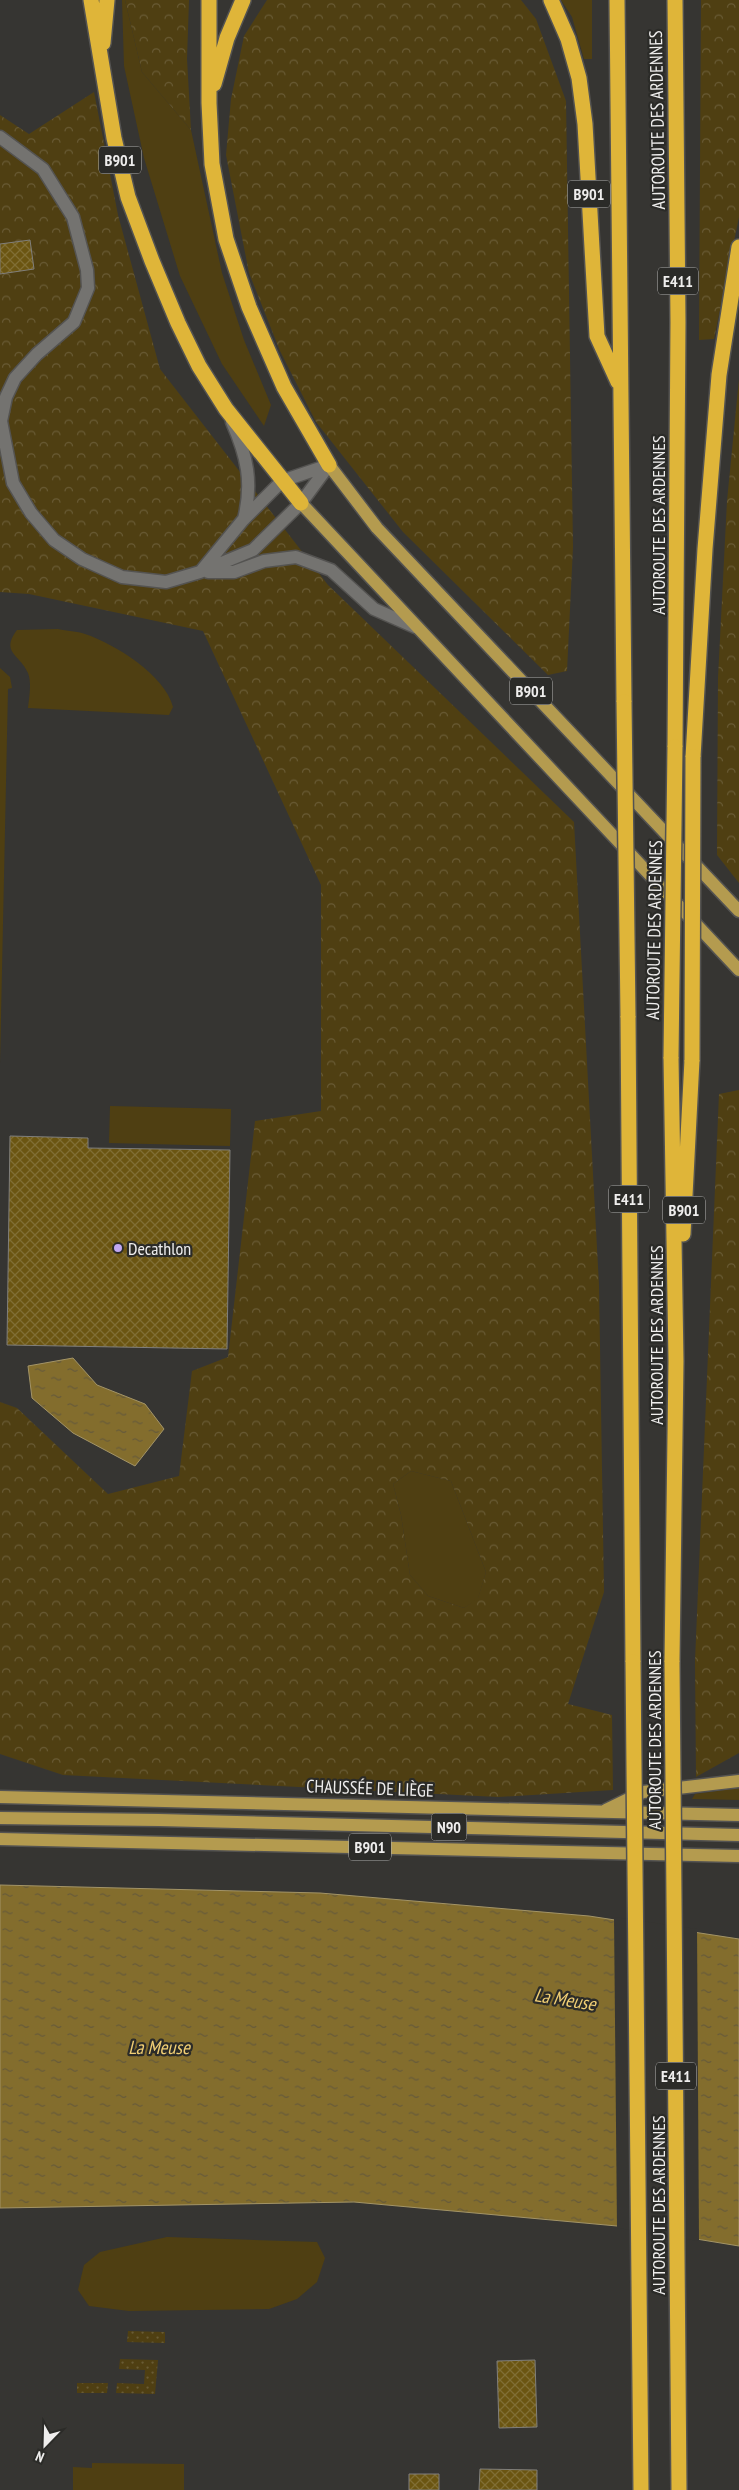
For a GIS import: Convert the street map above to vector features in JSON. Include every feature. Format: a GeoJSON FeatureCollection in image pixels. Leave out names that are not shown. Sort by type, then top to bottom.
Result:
{"type":"FeatureCollection","features":[{"type":"Feature","properties":{"kind":"highway","name":"B901"},"geometry":{"type":"LineString","coordinates":[[91,0],[114,138],[128,198],[178,323],[199,366],[226,409],[301,503]]}},
{"type":"Feature","properties":{"kind":"highway","name":"B901"},"geometry":{"type":"LineString","coordinates":[[102,57],[107,0]]}},
{"type":"Feature","properties":{"kind":"highway","name":"B901"},"geometry":{"type":"LineString","coordinates":[[209,0],[208,103],[212,164],[226,239],[249,308],[284,387],[329,464]]}},
{"type":"Feature","properties":{"kind":"highway","name":"B901"},"geometry":{"type":"LineString","coordinates":[[208,103],[226,38],[244,0]]}},
{"type":"Feature","properties":{"kind":"highway","name":"B901"},"geometry":{"type":"LineString","coordinates":[[551,0],[568,39],[580,88],[585,124],[597,336],[621,388]]}},
{"type":"Feature","properties":{"kind":"highway","name":"AUTOROUTE DES ARDENNES"},"geometry":{"type":"LineString","coordinates":[[616,0],[628,1016],[640,2490]]}},
{"type":"Feature","properties":{"kind":"highway","name":"AUTOROUTE DES ARDENNES"},"geometry":{"type":"LineString","coordinates":[[675,0],[678,322],[671,1057],[676,1361],[672,1662],[679,2490]]}},
{"type":"Feature","properties":{"kind":"highway","name":"B901"},"geometry":{"type":"LineString","coordinates":[[676,1361],[692,1060],[693,757],[705,549],[719,375],[739,247]]}},
{"type":"Feature","properties":{"kind":"main road","name":"B901"},"geometry":{"type":"LineString","coordinates":[[329,464],[377,528],[739,912]]}},
{"type":"Feature","properties":{"kind":"main road","name":"B901"},"geometry":{"type":"LineString","coordinates":[[301,503],[415,627],[739,970]]}},
{"type":"Feature","properties":{"kind":"main road"},"geometry":{"type":"LineString","coordinates":[[604,1811],[643,1792],[739,1781]]}},
{"type":"Feature","properties":{"kind":"main road","name":"CHAUSSÉE DE LIÈGE"},"geometry":{"type":"LineString","coordinates":[[0,1797],[739,1815]]}},
{"type":"Feature","properties":{"kind":"main road","name":"CHAUSSÉE DE LIÈGE"},"geometry":{"type":"LineString","coordinates":[[0,1818],[159,1820],[739,1835]]}},
{"type":"Feature","properties":{"kind":"main road","name":"B901"},"geometry":{"type":"LineString","coordinates":[[0,1839],[739,1856]]}},
{"type":"Feature","properties":{"kind":"street"},"geometry":{"type":"LineString","coordinates":[[0,137],[43,169],[73,217],[87,270],[88,288],[74,322],[37,354],[15,378],[6,397],[0,421],[13,483],[32,514],[54,540],[82,559],[122,577],[166,582],[200,572],[253,550],[301,503],[329,464]]}},
{"type":"Feature","properties":{"kind":"street"},"geometry":{"type":"LineString","coordinates":[[226,409],[248,464],[248,502],[243,520]]}},
{"type":"Feature","properties":{"kind":"street"},"geometry":{"type":"LineString","coordinates":[[200,572],[243,520],[282,480],[329,464]]}},
{"type":"Feature","properties":{"kind":"street"},"geometry":{"type":"LineString","coordinates":[[200,572],[234,572],[264,561],[296,557],[331,570],[374,609],[415,627]]}},
{"type":"Feature","properties":{"kind":"green space"},"geometry":{"type":"Polygon","coordinates":[[[122,0],[125,0],[142,72],[191,130],[222,273],[244,340],[271,405],[264,426],[222,364],[180,276],[144,158],[124,66],[122,0]]]}},
{"type":"Feature","properties":{"kind":"green space"},"geometry":{"type":"Polygon","coordinates":[[[125,0],[189,0],[187,59],[191,130],[142,72],[125,0]]]}},
{"type":"Feature","properties":{"kind":"green space"},"geometry":{"type":"Polygon","coordinates":[[[267,0],[521,0],[536,19],[566,101],[573,547],[567,671],[548,675],[403,532],[316,422],[280,351],[249,273],[226,155],[231,99],[244,36],[267,0]]]}},
{"type":"Feature","properties":{"kind":"green space"},"geometry":{"type":"Polygon","coordinates":[[[561,0],[592,0],[592,59],[584,59],[572,17],[561,0]]]}},
{"type":"Feature","properties":{"kind":"green space"},"geometry":{"type":"Polygon","coordinates":[[[701,0],[739,0],[739,217],[714,339],[699,340],[701,0]]]}},
{"type":"Feature","properties":{"kind":"green space"},"geometry":{"type":"Polygon","coordinates":[[[94,92],[118,215],[160,369],[328,585],[574,822],[599,1285],[604,1592],[568,1704],[612,1715],[613,1790],[498,1797],[63,1775],[0,1754],[0,1402],[17,1408],[108,1494],[179,1476],[192,1371],[228,1357],[255,1121],[321,1111],[321,885],[203,631],[29,594],[0,592],[0,115],[29,134],[94,92]],[[411,1471],[393,1484],[401,1515],[410,1575],[428,1596],[464,1608],[478,1598],[486,1572],[451,1481],[411,1471]]]}},
{"type":"Feature","properties":{"kind":"green space"},"geometry":{"type":"Polygon","coordinates":[[[739,379],[739,883],[717,855],[718,678],[727,501],[739,379]]]}},
{"type":"Feature","properties":{"kind":"green space"},"geometry":{"type":"Polygon","coordinates":[[[58,629],[82,633],[110,645],[150,672],[168,695],[173,707],[169,715],[28,708],[30,681],[25,667],[11,649],[12,638],[17,630],[58,629]]]}},
{"type":"Feature","properties":{"kind":"green space"},"geometry":{"type":"Polygon","coordinates":[[[0,668],[10,677],[12,688],[8,689],[0,1064],[0,668]]]}},
{"type":"Feature","properties":{"kind":"green space"},"geometry":{"type":"Polygon","coordinates":[[[739,1090],[739,1753],[696,1777],[695,1661],[719,1094],[739,1090]]]}},
{"type":"Feature","properties":{"kind":"green space"},"geometry":{"type":"Polygon","coordinates":[[[110,1106],[231,1109],[230,1146],[109,1143],[110,1106]]]}},
{"type":"Feature","properties":{"kind":"green space"},"geometry":{"type":"Polygon","coordinates":[[[411,1471],[451,1481],[486,1572],[478,1599],[464,1608],[428,1596],[410,1575],[401,1515],[393,1484],[411,1471]]]}},
{"type":"Feature","properties":{"kind":"green space"},"geometry":{"type":"Polygon","coordinates":[[[739,1788],[739,1800],[692,1799],[695,1794],[739,1788]]]}},
{"type":"Feature","properties":{"kind":"green space"},"geometry":{"type":"Polygon","coordinates":[[[167,2237],[317,2242],[325,2258],[317,2282],[297,2299],[269,2309],[129,2311],[89,2306],[78,2290],[84,2265],[100,2252],[167,2237]]]}},
{"type":"Feature","properties":{"kind":"green space"},"geometry":{"type":"Polygon","coordinates":[[[128,2331],[165,2332],[165,2343],[127,2342],[128,2331]]]}},
{"type":"Feature","properties":{"kind":"green space"},"geometry":{"type":"Polygon","coordinates":[[[120,2359],[158,2360],[155,2394],[116,2393],[117,2383],[144,2384],[145,2370],[119,2369],[120,2359]]]}},
{"type":"Feature","properties":{"kind":"green space"},"geometry":{"type":"Polygon","coordinates":[[[77,2383],[108,2383],[107,2393],[77,2393],[77,2383]]]}},
{"type":"Feature","properties":{"kind":"green space"},"geometry":{"type":"Polygon","coordinates":[[[92,2463],[184,2464],[184,2490],[73,2490],[73,2467],[92,2468],[92,2463]]]}},
{"type":"Feature","properties":{"kind":"water"},"geometry":{"type":"Polygon","coordinates":[[[73,1358],[97,1385],[145,1404],[164,1429],[135,1466],[73,1433],[32,1398],[28,1366],[73,1358]]]}},
{"type":"Feature","properties":{"kind":"water","name":"La Meuse"},"geometry":{"type":"Polygon","coordinates":[[[0,1885],[320,1893],[589,1916],[739,1939],[739,2246],[617,2226],[354,2202],[0,2208],[0,1885]]]}},
{"type":"Feature","properties":{"kind":"pier"},"geometry":{"type":"Polygon","coordinates":[[[614,1917],[697,1929],[699,2241],[617,2228],[614,1917]]]}},
{"type":"Feature","properties":{"kind":"building"},"geometry":{"type":"Polygon","coordinates":[[[30,240],[34,269],[0,274],[0,244],[30,240]]]}},
{"type":"Feature","properties":{"kind":"building","name":"Decathlon"},"geometry":{"type":"Polygon","coordinates":[[[10,1136],[88,1138],[88,1148],[230,1150],[227,1349],[7,1345],[10,1136]]]}},
{"type":"Feature","properties":{"kind":"building"},"geometry":{"type":"Polygon","coordinates":[[[535,2360],[537,2427],[499,2428],[497,2361],[535,2360]]]}},
{"type":"Feature","properties":{"kind":"building"},"geometry":{"type":"Polygon","coordinates":[[[480,2469],[537,2470],[537,2490],[479,2490],[480,2469]]]}},
{"type":"Feature","properties":{"kind":"building"},"geometry":{"type":"Polygon","coordinates":[[[409,2474],[439,2474],[439,2490],[409,2490],[409,2474]]]}},
{"type":"Feature","properties":{"kind":"place","name":"Decathlon"},"geometry":{"type":"Point","coordinates":[118,1248]}}]}
